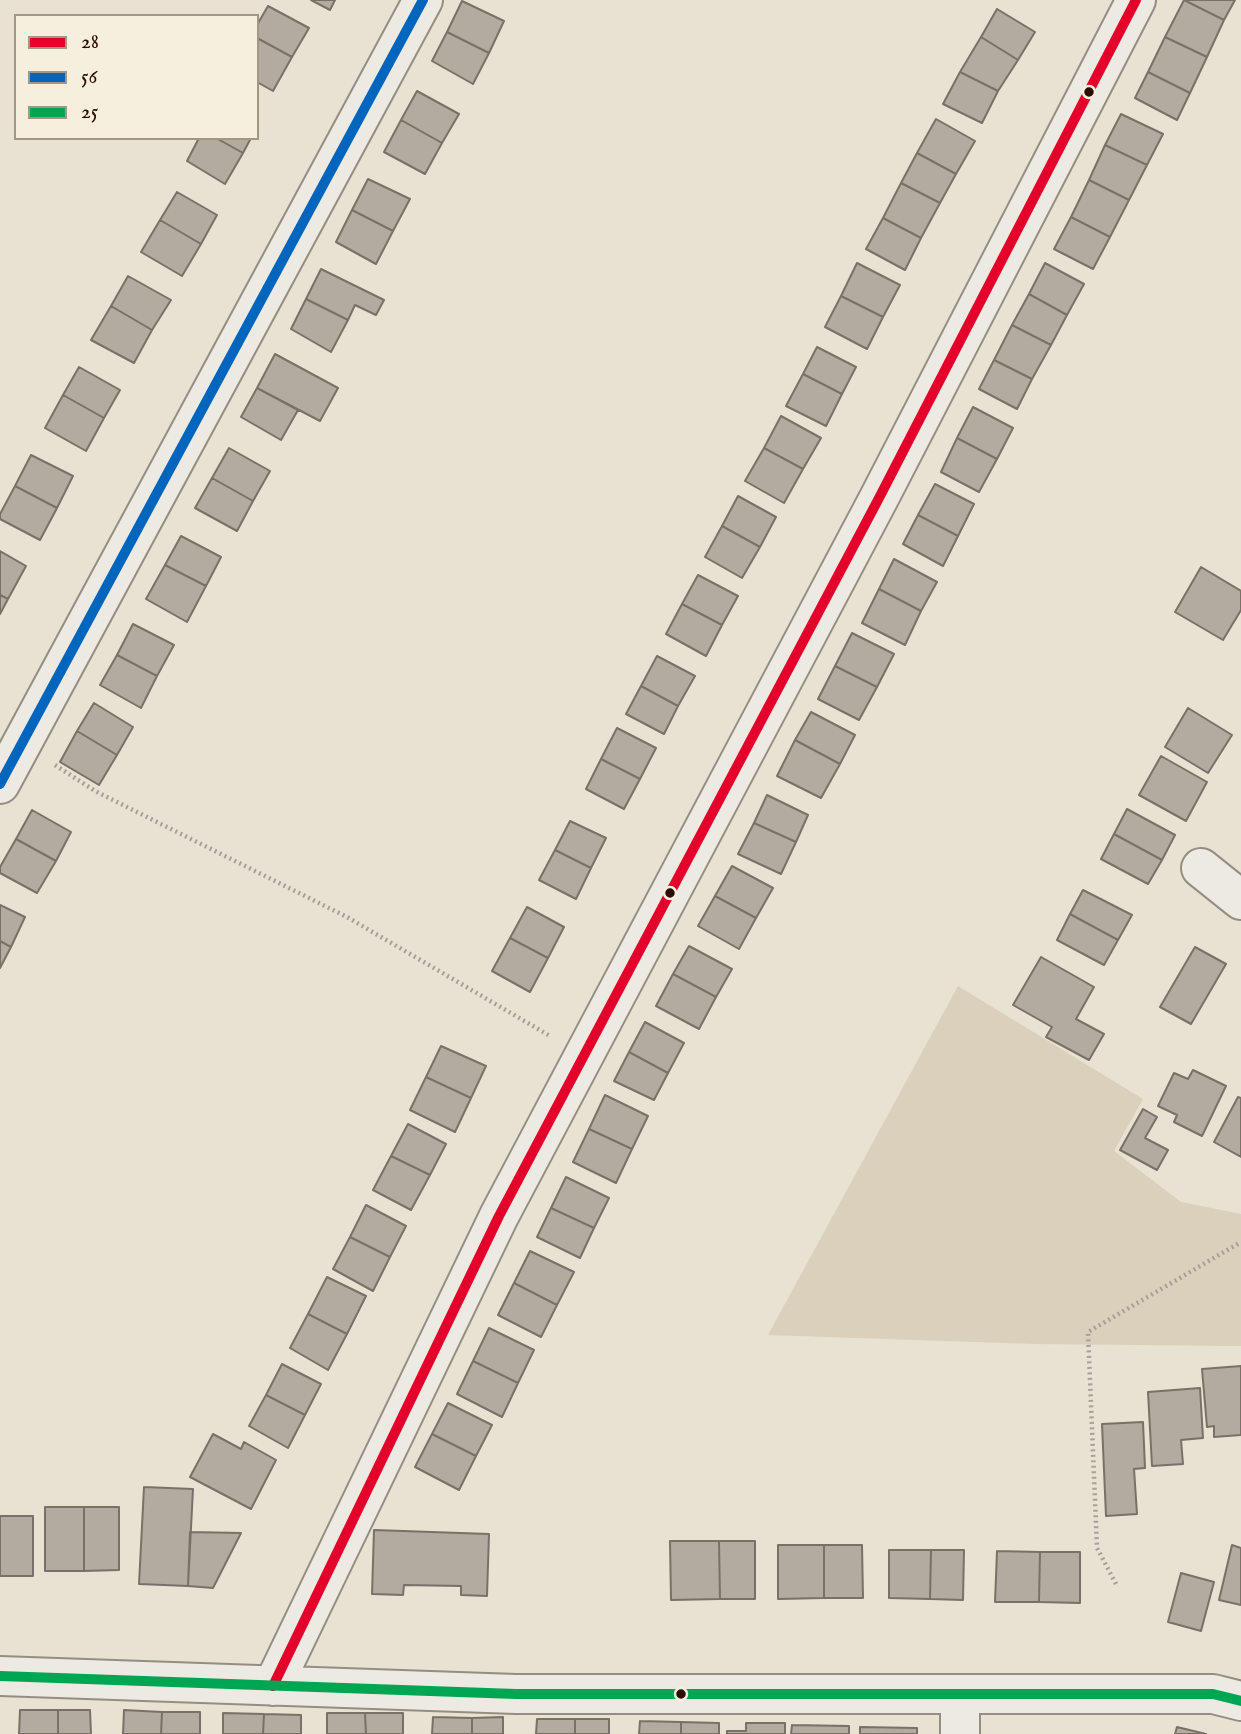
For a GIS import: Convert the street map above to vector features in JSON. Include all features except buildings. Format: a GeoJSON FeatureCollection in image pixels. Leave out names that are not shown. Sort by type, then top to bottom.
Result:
{"type":"FeatureCollection","features":[{"type":"Feature","properties":{"kind":"street"},"geometry":{"type":"LineString","coordinates":[[0,785],[423,0]]}},
{"type":"Feature","properties":{"kind":"street"},"geometry":{"type":"LineString","coordinates":[[273,1686],[499,1216],[873,510],[1136,0]]}},
{"type":"Feature","properties":{"kind":"street"},"geometry":{"type":"LineString","coordinates":[[1201,868],[1241,900]]}},
{"type":"Feature","properties":{"kind":"street"},"geometry":{"type":"LineString","coordinates":[[0,1676],[516,1694],[1213,1694],[1241,1701]]}},
{"type":"Feature","properties":{"kind":"street"},"geometry":{"type":"LineString","coordinates":[[960,1694],[960,1734]]}},
{"type":"Feature","properties":{"kind":"path"},"geometry":{"type":"LineString","coordinates":[[23,743],[95,791],[347,918],[584,1056]]}},
{"type":"Feature","properties":{"kind":"path"},"geometry":{"type":"LineString","coordinates":[[1116,1584],[1097,1548],[1088,1332],[1241,1242]]}},
{"type":"Feature","properties":{"kind":"shaded area"},"geometry":{"type":"Polygon","coordinates":[[[958,986],[1143,1099],[1114,1151],[1181,1202],[1241,1214],[1241,1346],[1034,1344],[768,1335],[958,986]]]}},
{"type":"Feature","properties":{"kind":"transit line","name":"56"},"geometry":{"type":"LineString","coordinates":[[0,784],[423,0]]}},
{"type":"Feature","properties":{"kind":"transit line","name":"28"},"geometry":{"type":"LineString","coordinates":[[273,1686],[499,1216],[879,498],[1136,0]]}},
{"type":"Feature","properties":{"kind":"transit line","name":"25"},"geometry":{"type":"LineString","coordinates":[[0,1676],[516,1694],[1213,1694],[1241,1701]]}}]}
